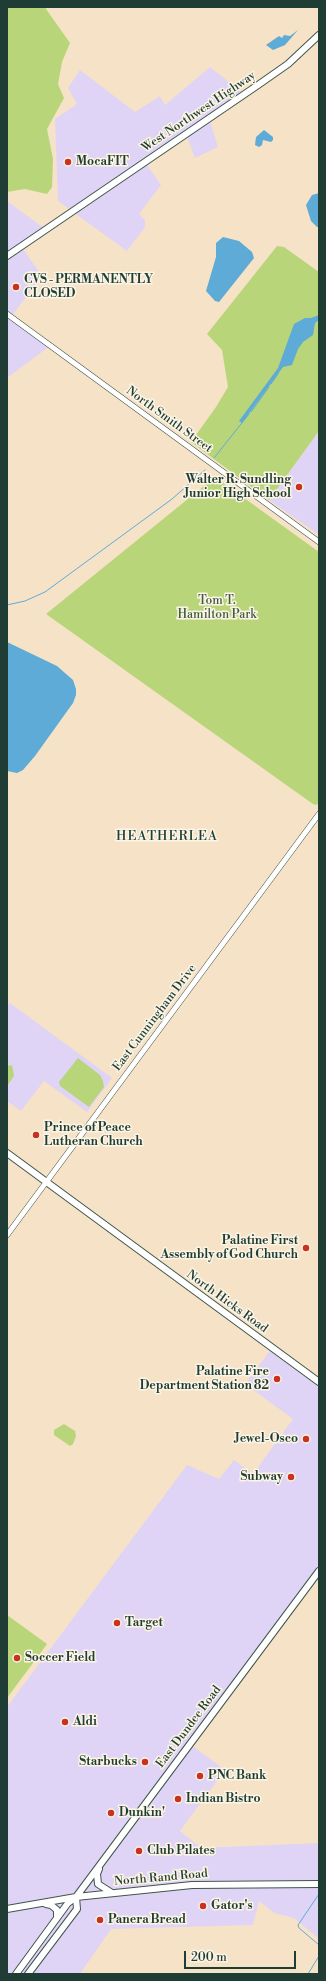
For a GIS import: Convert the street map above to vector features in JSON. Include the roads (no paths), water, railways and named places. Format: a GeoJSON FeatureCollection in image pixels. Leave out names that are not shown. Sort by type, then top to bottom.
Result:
{"type":"FeatureCollection","features":[{"type":"Feature","properties":{"kind":"main road","name":"West Northwest Highway"},"geometry":{"type":"LineString","coordinates":[[7,256],[288,64],[319,35]]}},
{"type":"Feature","properties":{"kind":"main road","name":"North Hicks Road"},"geometry":{"type":"LineString","coordinates":[[7,1153],[319,1382]]}},
{"type":"Feature","properties":{"kind":"main road","name":"East Dundee Road"},"geometry":{"type":"LineString","coordinates":[[16,1974],[68,1903],[76,1897],[319,1571]]}},
{"type":"Feature","properties":{"kind":"main road"},"geometry":{"type":"LineString","coordinates":[[100,1864],[97,1874],[98,1884],[112,1893]]}},
{"type":"Feature","properties":{"kind":"main road","name":"North Rand Road"},"geometry":{"type":"LineString","coordinates":[[7,1909],[76,1897],[192,1885],[319,1884]]}},
{"type":"Feature","properties":{"kind":"main road","name":"East Dundee Road"},"geometry":{"type":"LineString","coordinates":[[28,1974],[76,1909],[76,1897]]}},
{"type":"Feature","properties":{"kind":"main road"},"geometry":{"type":"LineString","coordinates":[[43,1903],[51,1905],[57,1910],[57,1918]]}},
{"type":"Feature","properties":{"kind":"street","name":"North Smith Street"},"geometry":{"type":"LineString","coordinates":[[7,314],[319,542]]}},
{"type":"Feature","properties":{"kind":"street","name":"East Cunningham Drive"},"geometry":{"type":"LineString","coordinates":[[7,1234],[319,814]]}},
{"type":"Feature","properties":{"kind":"water"},"geometry":{"type":"Polygon","coordinates":[[[298,30],[285,45],[273,50],[266,45],[279,36],[282,38],[284,35],[290,36],[298,30]]]}},
{"type":"Feature","properties":{"kind":"water"},"geometry":{"type":"Polygon","coordinates":[[[264,130],[273,137],[273,140],[271,142],[263,140],[262,145],[259,147],[255,145],[256,137],[264,130]]]}},
{"type":"Feature","properties":{"kind":"water"},"geometry":{"type":"Polygon","coordinates":[[[319,193],[319,227],[317,227],[311,221],[306,205],[312,195],[319,193]]]}},
{"type":"Feature","properties":{"kind":"water"},"geometry":{"type":"Polygon","coordinates":[[[223,237],[239,241],[252,252],[254,258],[219,302],[215,301],[206,291],[216,257],[216,243],[223,237]]]}},
{"type":"Feature","properties":{"kind":"water"},"geometry":{"type":"Polygon","coordinates":[[[319,315],[319,320],[315,323],[313,335],[303,342],[298,349],[292,365],[283,367],[242,423],[239,421],[278,368],[294,324],[305,318],[311,318],[319,315]]]}},
{"type":"Feature","properties":{"kind":"water"},"geometry":{"type":"Polygon","coordinates":[[[7,642],[57,666],[73,680],[76,689],[76,695],[73,703],[35,756],[23,770],[17,773],[7,771],[7,642]]]}},
{"type":"Feature","properties":{"kind":"waterway"},"geometry":{"type":"LineString","coordinates":[[271,384],[278,374]]}},
{"type":"Feature","properties":{"kind":"waterway"},"geometry":{"type":"LineString","coordinates":[[251,412],[269,387]]}},
{"type":"Feature","properties":{"kind":"waterway"},"geometry":{"type":"LineString","coordinates":[[214,458],[249,414]]}},
{"type":"Feature","properties":{"kind":"waterway"},"geometry":{"type":"LineString","coordinates":[[7,605],[25,601],[45,592],[172,499],[205,470]]}},
{"type":"Feature","properties":{"kind":"waterway"},"geometry":{"type":"LineString","coordinates":[[319,1894],[298,1925],[299,1928],[319,1945]]}},
{"type":"Feature","properties":{"kind":"waterway"},"geometry":{"type":"LineString","coordinates":[[308,1974],[319,1956]]}},
{"type":"Feature","properties":{"kind":"place","name":"MocaFIT"},"geometry":{"type":"Point","coordinates":[68,162]}},
{"type":"Feature","properties":{"kind":"place","name":"CVS - PERMANENTLY CLOSED"},"geometry":{"type":"Point","coordinates":[16,287]}},
{"type":"Feature","properties":{"kind":"place","name":"Walter R. Sundling Junior High School"},"geometry":{"type":"Point","coordinates":[299,487]}},
{"type":"Feature","properties":{"kind":"place","name":"Prince of Peace Lutheran Church"},"geometry":{"type":"Point","coordinates":[36,1135]}},
{"type":"Feature","properties":{"kind":"place","name":"Palatine First Assembly of God Church"},"geometry":{"type":"Point","coordinates":[306,1248]}},
{"type":"Feature","properties":{"kind":"place","name":"Palatine Fire Department Station 82"},"geometry":{"type":"Point","coordinates":[277,1379]}},
{"type":"Feature","properties":{"kind":"place","name":"Jewel-Osco"},"geometry":{"type":"Point","coordinates":[306,1439]}},
{"type":"Feature","properties":{"kind":"place","name":"Subway"},"geometry":{"type":"Point","coordinates":[291,1477]}},
{"type":"Feature","properties":{"kind":"place","name":"Target"},"geometry":{"type":"Point","coordinates":[117,1623]}},
{"type":"Feature","properties":{"kind":"place","name":"Soccer Field"},"geometry":{"type":"Point","coordinates":[17,1658]}},
{"type":"Feature","properties":{"kind":"place","name":"Aldi"},"geometry":{"type":"Point","coordinates":[65,1722]}},
{"type":"Feature","properties":{"kind":"place","name":"Starbucks"},"geometry":{"type":"Point","coordinates":[145,1762]}},
{"type":"Feature","properties":{"kind":"place","name":"PNC Bank"},"geometry":{"type":"Point","coordinates":[200,1776]}},
{"type":"Feature","properties":{"kind":"place","name":"Indian Bistro"},"geometry":{"type":"Point","coordinates":[178,1799]}},
{"type":"Feature","properties":{"kind":"place","name":"Dunkin'"},"geometry":{"type":"Point","coordinates":[111,1813]}},
{"type":"Feature","properties":{"kind":"place","name":"Club Pilates"},"geometry":{"type":"Point","coordinates":[139,1851]}},
{"type":"Feature","properties":{"kind":"place","name":"Gator's"},"geometry":{"type":"Point","coordinates":[203,1906]}},
{"type":"Feature","properties":{"kind":"place","name":"Panera Bread"},"geometry":{"type":"Point","coordinates":[100,1920]}},
{"type":"Feature","properties":{"kind":"district","name":"HEATHERLEA"},"geometry":{"type":"Point","coordinates":[167,837]}},
{"type":"Feature","properties":{"kind":"park label","name":"Tom T. Hamilton Park"},"geometry":{"type":"Point","coordinates":[217,608]}}]}
